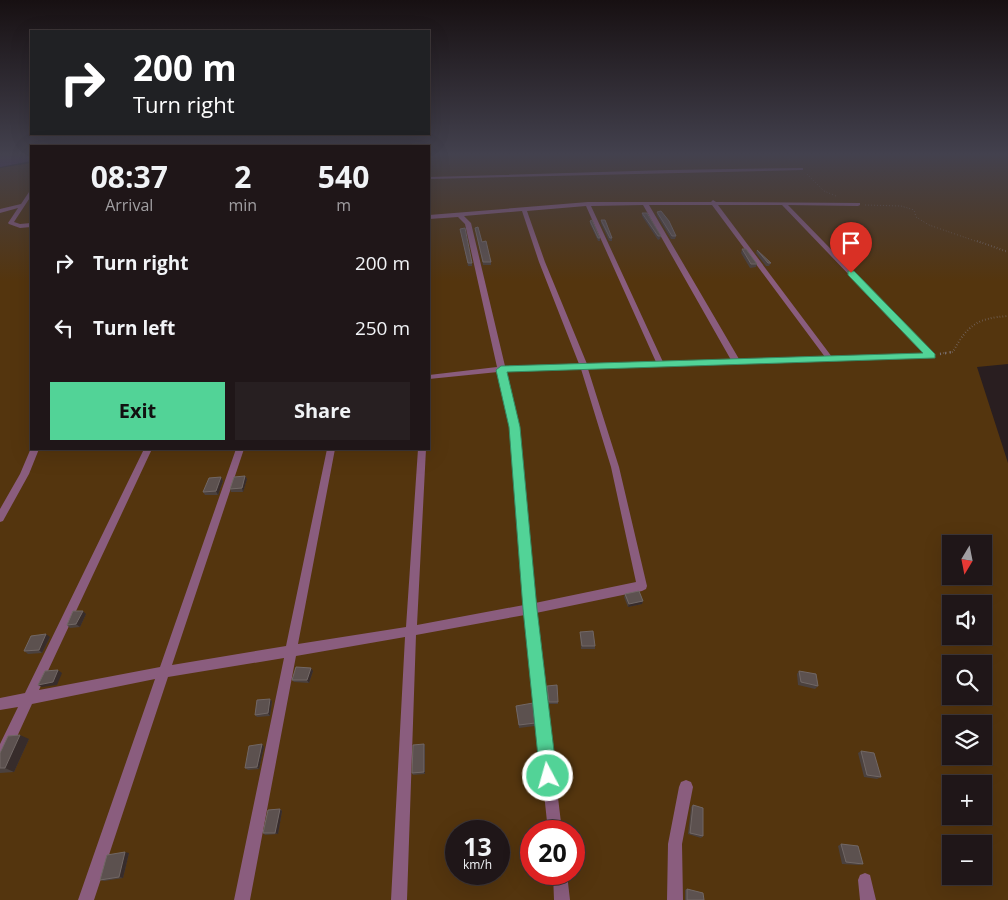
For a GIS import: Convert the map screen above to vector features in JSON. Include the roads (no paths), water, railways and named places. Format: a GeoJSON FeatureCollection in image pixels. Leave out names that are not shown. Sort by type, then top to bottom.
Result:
{"type":"FeatureCollection","features":[{"type":"Feature","properties":{"kind":"lane"},"geometry":{"type":"LineString","coordinates":[[28,197],[11,223],[20,226],[30,225]]}},
{"type":"Feature","properties":{"kind":"lane"},"geometry":{"type":"LineString","coordinates":[[713,202],[830,359]]}},
{"type":"Feature","properties":{"kind":"lane"},"geometry":{"type":"LineString","coordinates":[[430,216],[588,204],[713,202],[858,204]]}},
{"type":"Feature","properties":{"kind":"lane"},"geometry":{"type":"LineString","coordinates":[[645,203],[737,363]]}},
{"type":"Feature","properties":{"kind":"lane"},"geometry":{"type":"LineString","coordinates":[[588,204],[661,365]]}},
{"type":"Feature","properties":{"kind":"lane"},"geometry":{"type":"LineString","coordinates":[[430,378],[501,370],[931,356],[784,204]]}},
{"type":"Feature","properties":{"kind":"lane"},"geometry":{"type":"LineString","coordinates":[[0,211],[23,205]]}},
{"type":"Feature","properties":{"kind":"lane"},"geometry":{"type":"LineString","coordinates":[[0,704],[163,672],[411,632],[642,586],[615,468],[584,367],[542,262],[524,210]]}},
{"type":"Feature","properties":{"kind":"lane"},"geometry":{"type":"LineString","coordinates":[[459,214],[468,223],[515,427],[530,609],[554,820]]}},
{"type":"Feature","properties":{"kind":"lane"},"geometry":{"type":"LineString","coordinates":[[0,518],[35,450]]}},
{"type":"Feature","properties":{"kind":"lane"},"geometry":{"type":"LineString","coordinates":[[0,758],[148,450]]}},
{"type":"Feature","properties":{"kind":"lane"},"geometry":{"type":"LineString","coordinates":[[86,900],[240,450]]}},
{"type":"Feature","properties":{"kind":"lane"},"geometry":{"type":"LineString","coordinates":[[242,900],[330,450]]}},
{"type":"Feature","properties":{"kind":"lane"},"geometry":{"type":"LineString","coordinates":[[399,900],[411,632],[422,450]]}},
{"type":"Feature","properties":{"kind":"lane"},"geometry":{"type":"LineString","coordinates":[[675,900],[676,844],[686,787]]}},
{"type":"Feature","properties":{"kind":"lane"},"geometry":{"type":"LineString","coordinates":[[865,880],[868,900]]}},
{"type":"Feature","properties":{"kind":"lane"},"geometry":{"type":"LineString","coordinates":[[561,885],[562,900]]}}]}
